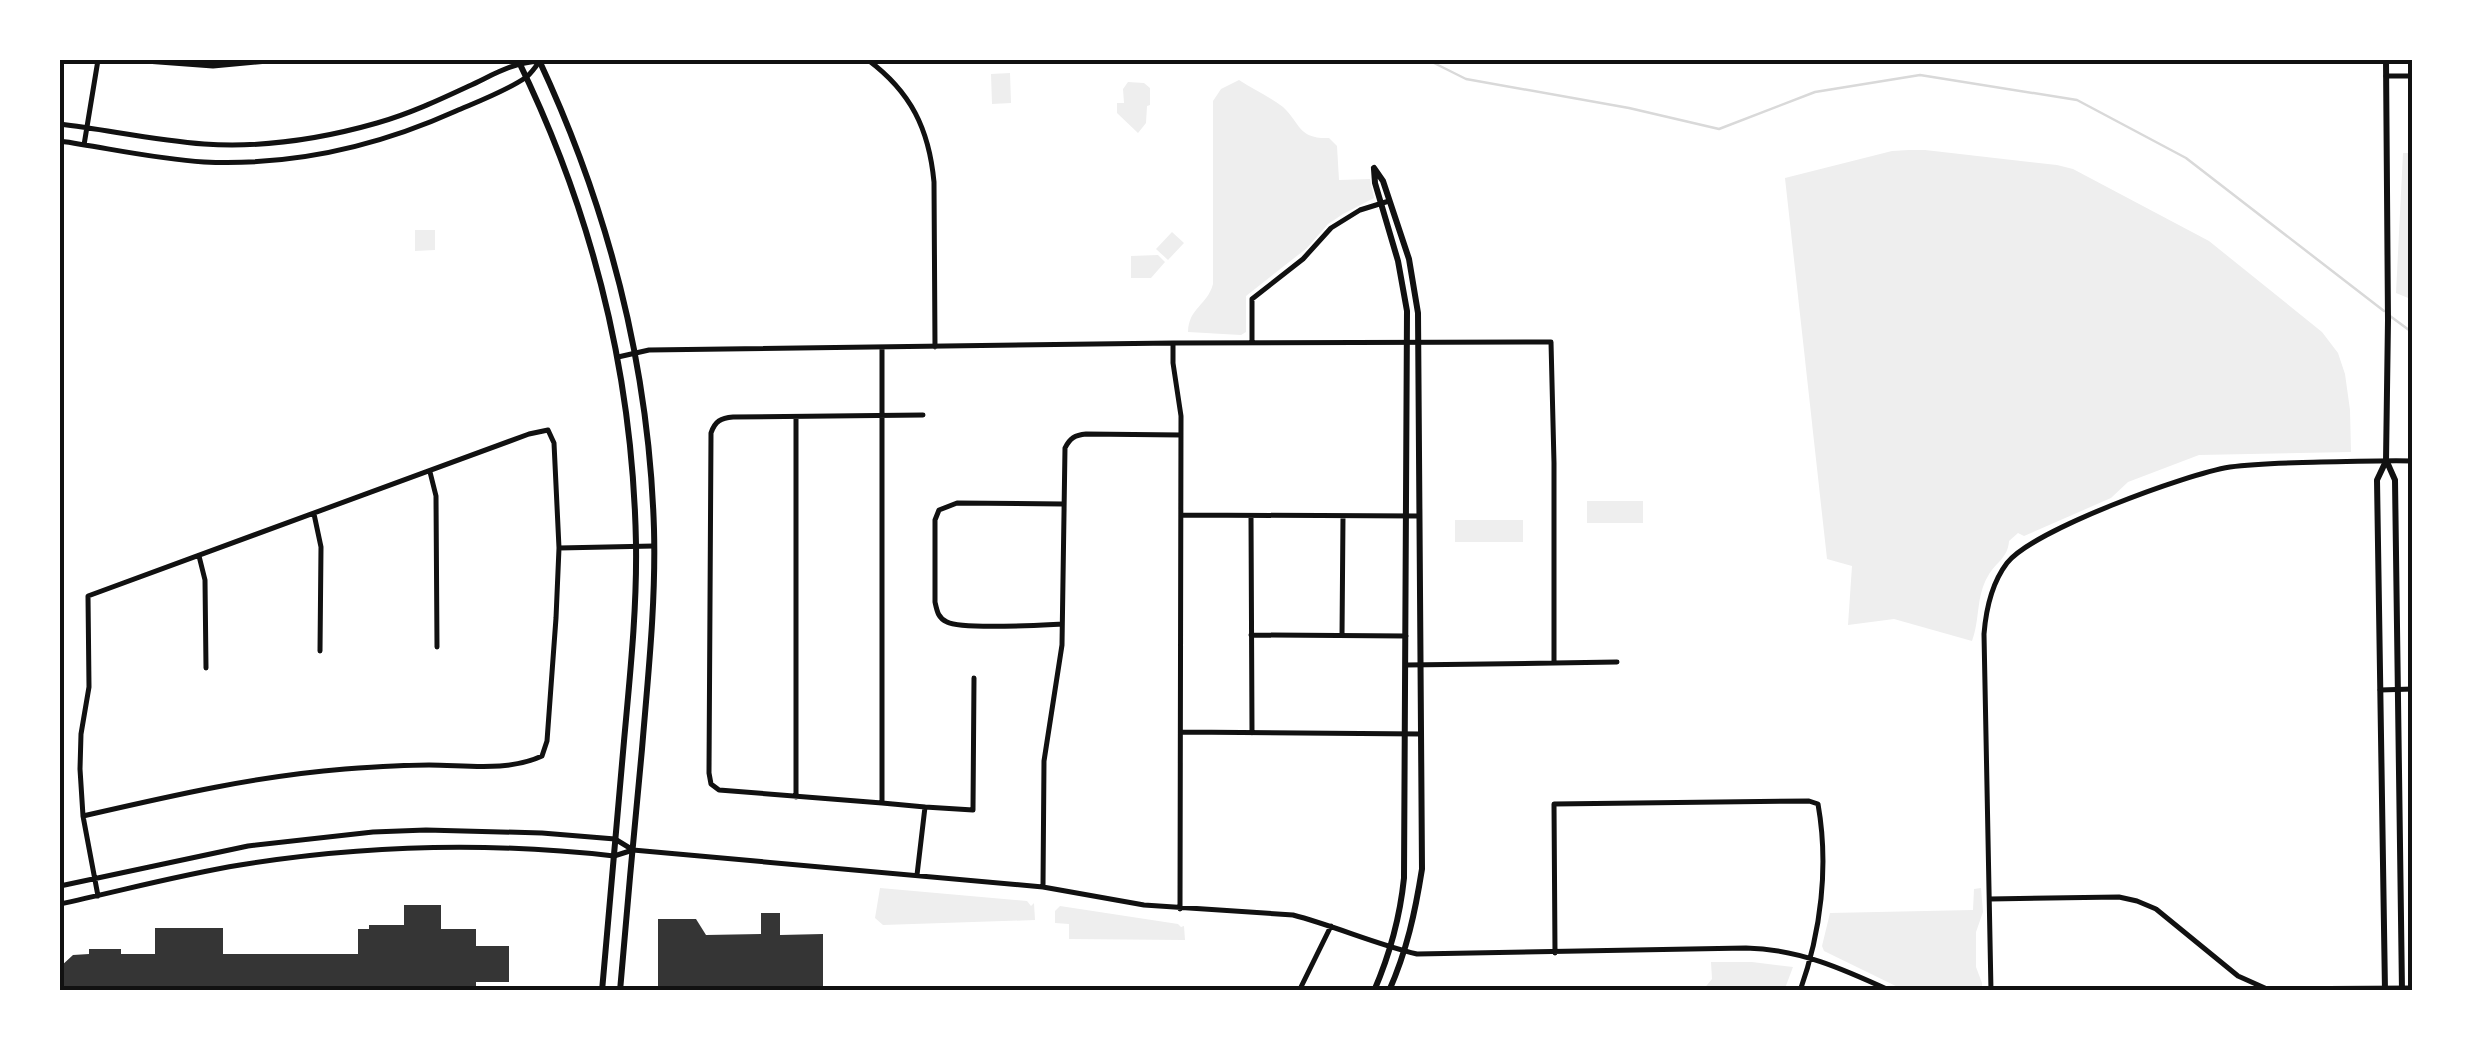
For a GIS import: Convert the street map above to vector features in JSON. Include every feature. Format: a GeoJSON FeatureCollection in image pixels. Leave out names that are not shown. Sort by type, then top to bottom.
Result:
{"type":"FeatureCollection","features":[{"type":"Feature","properties":{"kind":"street"},"geometry":{"type":"LineString","coordinates":[[84,145],[98,60]]}},
{"type":"Feature","properties":{"kind":"street"},"geometry":{"type":"LineString","coordinates":[[132,60],[214,66],[279,60]]}},
{"type":"Feature","properties":{"kind":"street"},"geometry":{"type":"LineString","coordinates":[[60,124],[204,144],[304,139],[378,123],[423,107],[519,61],[541,60]]}},
{"type":"Feature","properties":{"kind":"street"},"geometry":{"type":"LineString","coordinates":[[60,142],[202,162],[291,159],[368,144],[415,129],[527,78],[541,60]]}},
{"type":"Feature","properties":{"kind":"street"},"geometry":{"type":"LineString","coordinates":[[541,60],[600,209],[636,353],[650,460],[652,619],[620,991]]}},
{"type":"Feature","properties":{"kind":"street"},"geometry":{"type":"LineString","coordinates":[[868,60],[910,101],[932,156],[935,347]]}},
{"type":"Feature","properties":{"kind":"street"},"geometry":{"type":"LineString","coordinates":[[2385,989],[2377,480],[2386,461],[2386,60]]}},
{"type":"Feature","properties":{"kind":"street"},"geometry":{"type":"LineString","coordinates":[[519,61],[560,151],[602,282],[630,442],[636,546],[634,635],[602,991]]}},
{"type":"Feature","properties":{"kind":"street"},"geometry":{"type":"LineString","coordinates":[[2386,76],[2413,76]]}},
{"type":"Feature","properties":{"kind":"street"},"geometry":{"type":"LineString","coordinates":[[1374,991],[1402,904],[1404,878],[1407,311],[1385,202]]}},
{"type":"Feature","properties":{"kind":"street"},"geometry":{"type":"LineString","coordinates":[[1385,202],[1409,259],[1416,292],[1422,870],[1412,927],[1389,991]]}},
{"type":"Feature","properties":{"kind":"street"},"geometry":{"type":"LineString","coordinates":[[1252,342],[1252,299],[1303,259],[1331,228],[1360,210],[1385,202]]}},
{"type":"Feature","properties":{"kind":"street"},"geometry":{"type":"LineString","coordinates":[[1173,342],[1181,416],[1180,909]]}},
{"type":"Feature","properties":{"kind":"street"},"geometry":{"type":"LineString","coordinates":[[618,357],[649,350],[1173,342],[1551,342],[1554,663]]}},
{"type":"Feature","properties":{"kind":"street"},"geometry":{"type":"LineString","coordinates":[[882,347],[882,803]]}},
{"type":"Feature","properties":{"kind":"street"},"geometry":{"type":"LineString","coordinates":[[923,415],[722,418],[714,424],[711,784],[719,790],[973,810],[974,678]]}},
{"type":"Feature","properties":{"kind":"street"},"geometry":{"type":"LineString","coordinates":[[796,418],[796,796]]}},
{"type":"Feature","properties":{"kind":"street"},"geometry":{"type":"LineString","coordinates":[[83,816],[201,788],[270,777],[417,765],[510,766],[542,756],[547,740],[559,548],[554,443],[548,430],[528,434],[88,596],[88,688],[80,770],[83,816],[98,896]]}},
{"type":"Feature","properties":{"kind":"street"},"geometry":{"type":"LineString","coordinates":[[1043,887],[1044,762],[1062,645],[1065,448],[1077,435],[1181,436]]}},
{"type":"Feature","properties":{"kind":"street"},"geometry":{"type":"LineString","coordinates":[[2386,461],[2395,480],[2402,989]]}},
{"type":"Feature","properties":{"kind":"street"},"geometry":{"type":"LineString","coordinates":[[1991,991],[1985,622],[1992,588],[2008,562],[2042,538],[2185,477],[2257,464],[2413,461]]}},
{"type":"Feature","properties":{"kind":"street"},"geometry":{"type":"LineString","coordinates":[[430,472],[436,496],[437,647]]}},
{"type":"Feature","properties":{"kind":"street"},"geometry":{"type":"LineString","coordinates":[[1062,624],[963,625],[943,620],[935,602],[935,520],[939,510],[957,503],[1064,504]]}},
{"type":"Feature","properties":{"kind":"street"},"geometry":{"type":"LineString","coordinates":[[314,514],[321,547],[320,652]]}},
{"type":"Feature","properties":{"kind":"street"},"geometry":{"type":"LineString","coordinates":[[1181,516],[1419,516]]}},
{"type":"Feature","properties":{"kind":"street"},"geometry":{"type":"LineString","coordinates":[[1251,516],[1252,734]]}},
{"type":"Feature","properties":{"kind":"street"},"geometry":{"type":"LineString","coordinates":[[1342,636],[1343,516]]}},
{"type":"Feature","properties":{"kind":"street"},"geometry":{"type":"LineString","coordinates":[[559,548],[654,546]]}},
{"type":"Feature","properties":{"kind":"street"},"geometry":{"type":"LineString","coordinates":[[199,556],[204,580],[206,668]]}},
{"type":"Feature","properties":{"kind":"street"},"geometry":{"type":"LineString","coordinates":[[1252,635],[1406,636]]}},
{"type":"Feature","properties":{"kind":"street"},"geometry":{"type":"LineString","coordinates":[[1406,665],[1616,662]]}},
{"type":"Feature","properties":{"kind":"street"},"geometry":{"type":"LineString","coordinates":[[2380,690],[2413,690]]}},
{"type":"Feature","properties":{"kind":"street"},"geometry":{"type":"LineString","coordinates":[[1181,732],[1421,734]]}},
{"type":"Feature","properties":{"kind":"street"},"geometry":{"type":"LineString","coordinates":[[1555,952],[1554,804],[1809,800],[1818,804],[1822,825],[1821,905],[1818,932],[1800,991]]}},
{"type":"Feature","properties":{"kind":"street"},"geometry":{"type":"LineString","coordinates":[[917,875],[924,807]]}},
{"type":"Feature","properties":{"kind":"street"},"geometry":{"type":"LineString","coordinates":[[60,886],[248,846],[373,832],[491,830],[615,840],[633,850]]}},
{"type":"Feature","properties":{"kind":"street"},"geometry":{"type":"LineString","coordinates":[[60,904],[237,866],[341,852],[464,848],[614,856],[633,850],[1043,887],[1144,906],[1293,915],[1390,948],[1437,956],[1762,948],[1811,957],[1890,991]]}},
{"type":"Feature","properties":{"kind":"street"},"geometry":{"type":"LineString","coordinates":[[1990,899],[2120,897],[2137,901],[2156,910],[2238,976],[2267,990],[2413,988]]}},
{"type":"Feature","properties":{"kind":"street"},"geometry":{"type":"LineString","coordinates":[[1299,991],[1331,926]]}},
{"type":"Feature","properties":{"kind":"shaded area"},"geometry":{"type":"Polygon","coordinates":[[[1010,73],[1011,103],[992,104],[991,74],[1010,73]]]}},
{"type":"Feature","properties":{"kind":"shaded area"},"geometry":{"type":"Polygon","coordinates":[[[1239,80],[1283,107],[1306,133],[1329,138],[1337,146],[1339,180],[1370,179],[1374,198],[1328,224],[1307,248],[1246,296],[1246,332],[1188,332],[1191,317],[1213,284],[1213,101],[1221,89],[1239,80]]]}},
{"type":"Feature","properties":{"kind":"shaded area"},"geometry":{"type":"Polygon","coordinates":[[[1128,82],[1144,83],[1150,88],[1146,123],[1138,133],[1117,113],[1117,103],[1124,103],[1123,89],[1128,82]]]}},
{"type":"Feature","properties":{"kind":"shaded area"},"geometry":{"type":"Polygon","coordinates":[[[1925,150],[2073,169],[2209,241],[2322,332],[2338,353],[2350,410],[2351,452],[2199,455],[2128,482],[2111,498],[2024,536],[2018,533],[2009,541],[2004,556],[1984,584],[1972,641],[1894,619],[1848,625],[1852,566],[1827,559],[1785,178],[1892,151],[1925,150]]]}},
{"type":"Feature","properties":{"kind":"shaded area"},"geometry":{"type":"Polygon","coordinates":[[[2403,153],[2413,153],[2413,300],[2396,293],[2403,153]]]}},
{"type":"Feature","properties":{"kind":"shaded area"},"geometry":{"type":"Polygon","coordinates":[[[415,230],[435,230],[435,250],[415,251],[415,230]]]}},
{"type":"Feature","properties":{"kind":"shaded area"},"geometry":{"type":"Polygon","coordinates":[[[1172,232],[1184,243],[1168,260],[1156,249],[1172,232]]]}},
{"type":"Feature","properties":{"kind":"shaded area"},"geometry":{"type":"Polygon","coordinates":[[[1158,255],[1165,262],[1151,278],[1131,278],[1131,256],[1158,255]]]}},
{"type":"Feature","properties":{"kind":"shaded area"},"geometry":{"type":"Polygon","coordinates":[[[1587,501],[1643,501],[1643,523],[1587,523],[1587,501]]]}},
{"type":"Feature","properties":{"kind":"shaded area"},"geometry":{"type":"Polygon","coordinates":[[[1455,520],[1523,520],[1523,542],[1455,542],[1455,520]]]}},
{"type":"Feature","properties":{"kind":"shaded area"},"geometry":{"type":"Polygon","coordinates":[[[880,888],[1027,901],[1031,906],[1034,903],[1035,920],[883,925],[875,918],[880,888]]]}},
{"type":"Feature","properties":{"kind":"shaded area"},"geometry":{"type":"Polygon","coordinates":[[[1981,888],[1983,912],[1976,932],[1976,967],[1982,991],[1906,991],[1824,951],[1822,946],[1830,913],[1973,910],[1974,889],[1981,888]]]}},
{"type":"Feature","properties":{"kind":"shaded area"},"geometry":{"type":"Polygon","coordinates":[[[1060,906],[1178,924],[1184,926],[1185,940],[1069,939],[1069,924],[1055,923],[1055,911],[1060,906]]]}},
{"type":"Feature","properties":{"kind":"shaded area"},"geometry":{"type":"Polygon","coordinates":[[[1711,962],[1793,967],[1784,991],[1702,991],[1712,979],[1711,962]]]}},
{"type":"Feature","properties":{"kind":"building"},"geometry":{"type":"Polygon","coordinates":[[[404,905],[441,905],[441,929],[476,929],[476,946],[509,946],[509,982],[476,982],[476,991],[60,991],[60,967],[73,955],[89,954],[89,949],[155,954],[155,928],[223,928],[223,954],[358,954],[358,929],[369,929],[369,925],[404,925],[404,905]]]}},
{"type":"Feature","properties":{"kind":"building"},"geometry":{"type":"Polygon","coordinates":[[[761,913],[780,913],[780,935],[823,934],[823,991],[658,991],[658,919],[696,919],[706,935],[761,934],[761,913]]]}},
{"type":"Feature","properties":{"kind":"waterway"},"geometry":{"type":"LineString","coordinates":[[1428,60],[1466,79],[1629,108],[1719,129],[1815,92],[1920,75],[2077,100],[2186,158],[2384,311]]}},
{"type":"Feature","properties":{"kind":"waterway"},"geometry":{"type":"LineString","coordinates":[[2390,316],[2413,333]]}}]}
